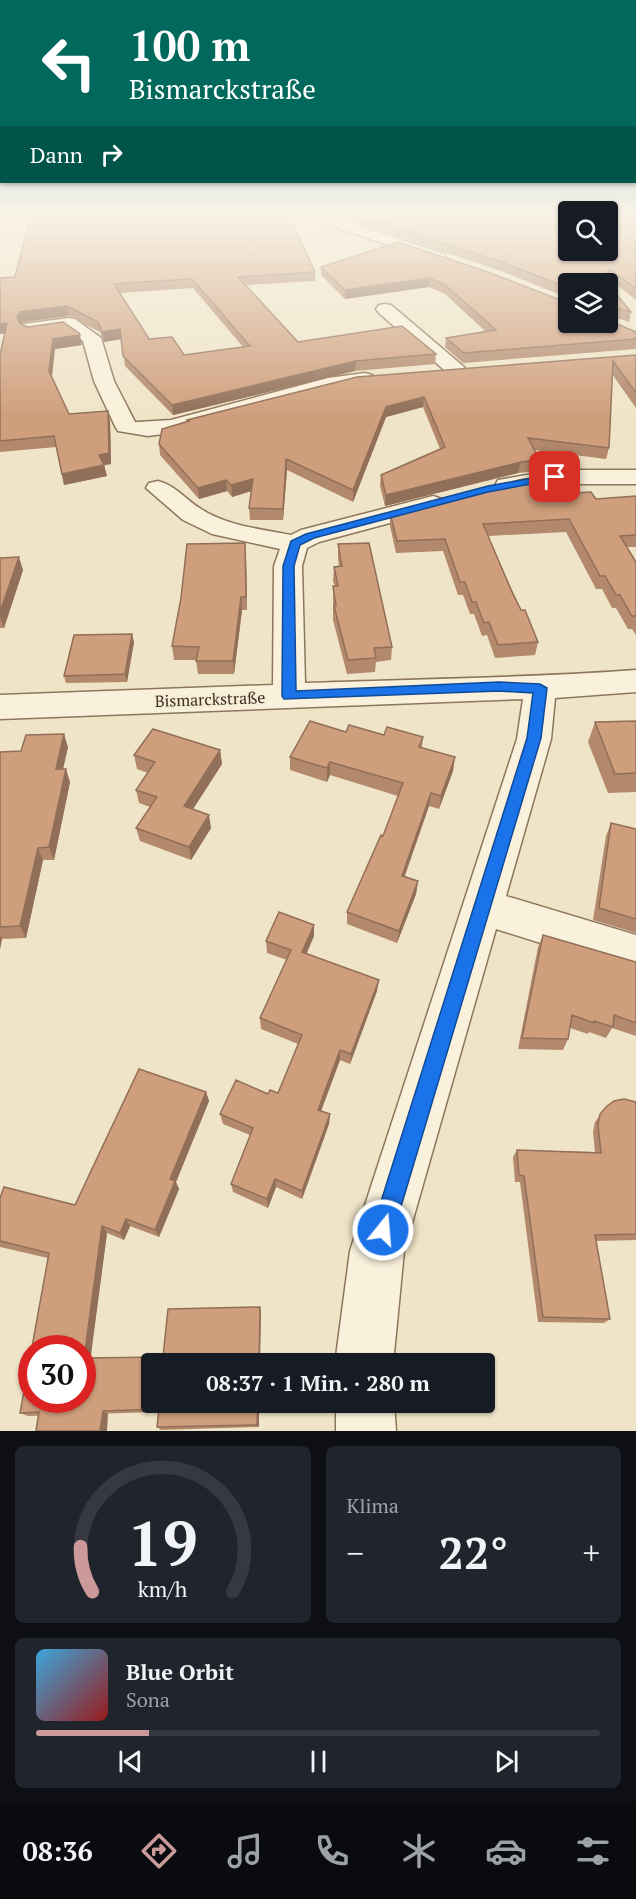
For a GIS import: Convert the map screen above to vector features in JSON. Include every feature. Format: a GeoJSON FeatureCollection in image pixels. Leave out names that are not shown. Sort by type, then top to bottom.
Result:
{"type":"FeatureCollection","features":[{"type":"Feature","properties":{"kind":"street"},"geometry":{"type":"LineString","coordinates":[[385,309],[457,371]]}},
{"type":"Feature","properties":{"kind":"street"},"geometry":{"type":"LineString","coordinates":[[30,328],[69,323],[92,339],[104,381],[126,426],[140,430],[165,427],[318,387],[389,377]]}},
{"type":"Feature","properties":{"kind":"street"},"geometry":{"type":"LineString","coordinates":[[434,373],[480,369]]}},
{"type":"Feature","properties":{"kind":"street"},"geometry":{"type":"LineString","coordinates":[[488,489],[555,477],[636,477]]}},
{"type":"Feature","properties":{"kind":"street"},"geometry":{"type":"LineString","coordinates":[[158,488],[192,515],[221,528],[295,544],[310,536],[454,499]]}},
{"type":"Feature","properties":{"kind":"street"},"geometry":{"type":"LineString","coordinates":[[289,696],[288,566],[295,544]]}},
{"type":"Feature","properties":{"kind":"street","name":"Bismarckstraße"},"geometry":{"type":"LineString","coordinates":[[0,707],[499,687],[540,688],[636,681]]}},
{"type":"Feature","properties":{"kind":"street"},"geometry":{"type":"LineString","coordinates":[[365,1353],[377,1251],[534,738],[540,688]]}},
{"type":"Feature","properties":{"kind":"street"},"geometry":{"type":"LineString","coordinates":[[484,907],[636,954]]}},
{"type":"Feature","properties":{"kind":"street"},"geometry":{"type":"LineString","coordinates":[[365,1413],[366,1431]]}},
{"type":"Feature","properties":{"kind":"building"},"geometry":{"type":"Polygon","coordinates":[[[0,283],[133,283],[114,284],[149,339],[172,337],[184,355],[250,346],[195,283],[243,283],[298,342],[402,326],[436,354],[356,361],[172,405],[123,356],[120,329],[102,332],[98,322],[67,306],[20,312],[17,317],[20,324],[28,327],[63,322],[80,335],[53,339],[49,371],[69,414],[108,411],[109,453],[99,455],[104,465],[62,474],[54,436],[0,441],[0,355],[7,323],[0,324],[0,283]]]}},
{"type":"Feature","properties":{"kind":"building"},"geometry":{"type":"Polygon","coordinates":[[[337,283],[396,283],[345,290],[337,283]]]}},
{"type":"Feature","properties":{"kind":"building"},"geometry":{"type":"Polygon","coordinates":[[[440,283],[516,283],[558,299],[558,333],[618,333],[618,324],[636,332],[636,339],[464,353],[446,338],[496,330],[440,283]]]}},
{"type":"Feature","properties":{"kind":"building"},"geometry":{"type":"Polygon","coordinates":[[[628,283],[636,283],[636,289],[628,283]]]}},
{"type":"Feature","properties":{"kind":"building"},"geometry":{"type":"Polygon","coordinates":[[[618,296],[631,312],[618,308],[618,296]]]}},
{"type":"Feature","properties":{"kind":"building"},"geometry":{"type":"Polygon","coordinates":[[[636,355],[636,393],[613,361],[609,448],[528,438],[540,460],[521,462],[386,495],[381,475],[445,447],[424,397],[386,407],[353,490],[286,459],[283,509],[249,508],[253,479],[231,485],[226,480],[198,488],[159,444],[162,429],[189,421],[187,420],[357,377],[636,355]]]}},
{"type":"Feature","properties":{"kind":"building"},"geometry":{"type":"Polygon","coordinates":[[[549,476],[559,494],[591,492],[596,499],[636,496],[636,535],[620,536],[636,562],[636,616],[632,616],[620,595],[616,595],[605,576],[600,576],[569,519],[483,524],[511,590],[521,610],[525,610],[538,642],[498,645],[489,622],[484,623],[476,602],[472,602],[465,582],[460,582],[445,539],[397,541],[390,513],[523,479],[549,476]]]}},
{"type":"Feature","properties":{"kind":"building"},"geometry":{"type":"Polygon","coordinates":[[[245,543],[246,597],[241,597],[233,661],[196,661],[199,647],[172,646],[181,598],[187,544],[245,543]]]}},
{"type":"Feature","properties":{"kind":"building"},"geometry":{"type":"Polygon","coordinates":[[[369,543],[392,647],[374,648],[376,658],[348,660],[334,606],[336,606],[333,586],[338,586],[334,567],[342,566],[338,544],[369,543]]]}},
{"type":"Feature","properties":{"kind":"building"},"geometry":{"type":"Polygon","coordinates":[[[19,557],[0,612],[0,558],[19,557]]]}},
{"type":"Feature","properties":{"kind":"building"},"geometry":{"type":"Polygon","coordinates":[[[132,634],[125,674],[64,676],[74,635],[132,634]]]}},
{"type":"Feature","properties":{"kind":"building"},"geometry":{"type":"Polygon","coordinates":[[[310,721],[346,732],[349,725],[384,735],[387,727],[423,737],[419,747],[455,757],[441,796],[431,793],[402,876],[418,881],[399,931],[347,912],[381,835],[383,836],[403,783],[330,762],[327,768],[290,757],[310,721]]]}},
{"type":"Feature","properties":{"kind":"building"},"geometry":{"type":"Polygon","coordinates":[[[636,721],[636,773],[615,774],[595,722],[636,721]]]}},
{"type":"Feature","properties":{"kind":"building"},"geometry":{"type":"Polygon","coordinates":[[[153,729],[220,750],[184,806],[209,815],[189,847],[136,828],[157,797],[136,790],[155,762],[134,755],[153,729]]]}},
{"type":"Feature","properties":{"kind":"building"},"geometry":{"type":"Polygon","coordinates":[[[64,734],[56,769],[66,769],[49,847],[38,848],[20,926],[0,927],[0,752],[21,751],[26,735],[64,734]]]}},
{"type":"Feature","properties":{"kind":"building"},"geometry":{"type":"Polygon","coordinates":[[[611,823],[636,829],[636,919],[599,908],[611,823]]]}},
{"type":"Feature","properties":{"kind":"building"},"geometry":{"type":"Polygon","coordinates":[[[279,912],[314,925],[302,952],[379,980],[351,1054],[340,1050],[318,1110],[330,1114],[302,1191],[275,1179],[267,1199],[231,1184],[253,1128],[220,1114],[236,1080],[268,1094],[270,1090],[278,1093],[302,1035],[260,1018],[291,950],[266,941],[279,912]]]}},
{"type":"Feature","properties":{"kind":"building"},"geometry":{"type":"Polygon","coordinates":[[[543,935],[636,962],[636,1023],[614,1015],[613,1027],[572,1015],[568,1039],[522,1038],[543,935]]]}},
{"type":"Feature","properties":{"kind":"building"},"geometry":{"type":"Polygon","coordinates":[[[139,1069],[206,1092],[170,1179],[175,1181],[155,1230],[126,1219],[120,1233],[102,1226],[87,1335],[34,1335],[49,1253],[0,1241],[0,1198],[4,1187],[75,1205],[139,1069]]]}},
{"type":"Feature","properties":{"kind":"building"},"geometry":{"type":"Polygon","coordinates":[[[624,1099],[636,1102],[636,1234],[595,1235],[610,1319],[543,1317],[524,1176],[519,1175],[517,1150],[601,1153],[598,1125],[600,1114],[614,1101],[624,1099]]]}},
{"type":"Feature","properties":{"kind":"building"},"geometry":{"type":"Polygon","coordinates":[[[260,1307],[259,1353],[163,1353],[168,1309],[260,1307]]]}},
{"type":"Feature","properties":{"kind":"building"},"geometry":{"type":"Polygon","coordinates":[[[141,1357],[141,1410],[103,1411],[100,1431],[36,1431],[39,1413],[96,1413],[96,1358],[141,1357]]]}},
{"type":"Feature","properties":{"kind":"building"},"geometry":{"type":"Polygon","coordinates":[[[159,1413],[258,1413],[257,1425],[157,1427],[159,1413]]]}},
{"type":"Feature","properties":{"kind":"route"},"geometry":{"type":"LineString","coordinates":[[383,1230],[534,738],[540,688],[499,687],[289,696],[288,566],[295,544],[310,536],[488,489],[555,477]]}}]}
